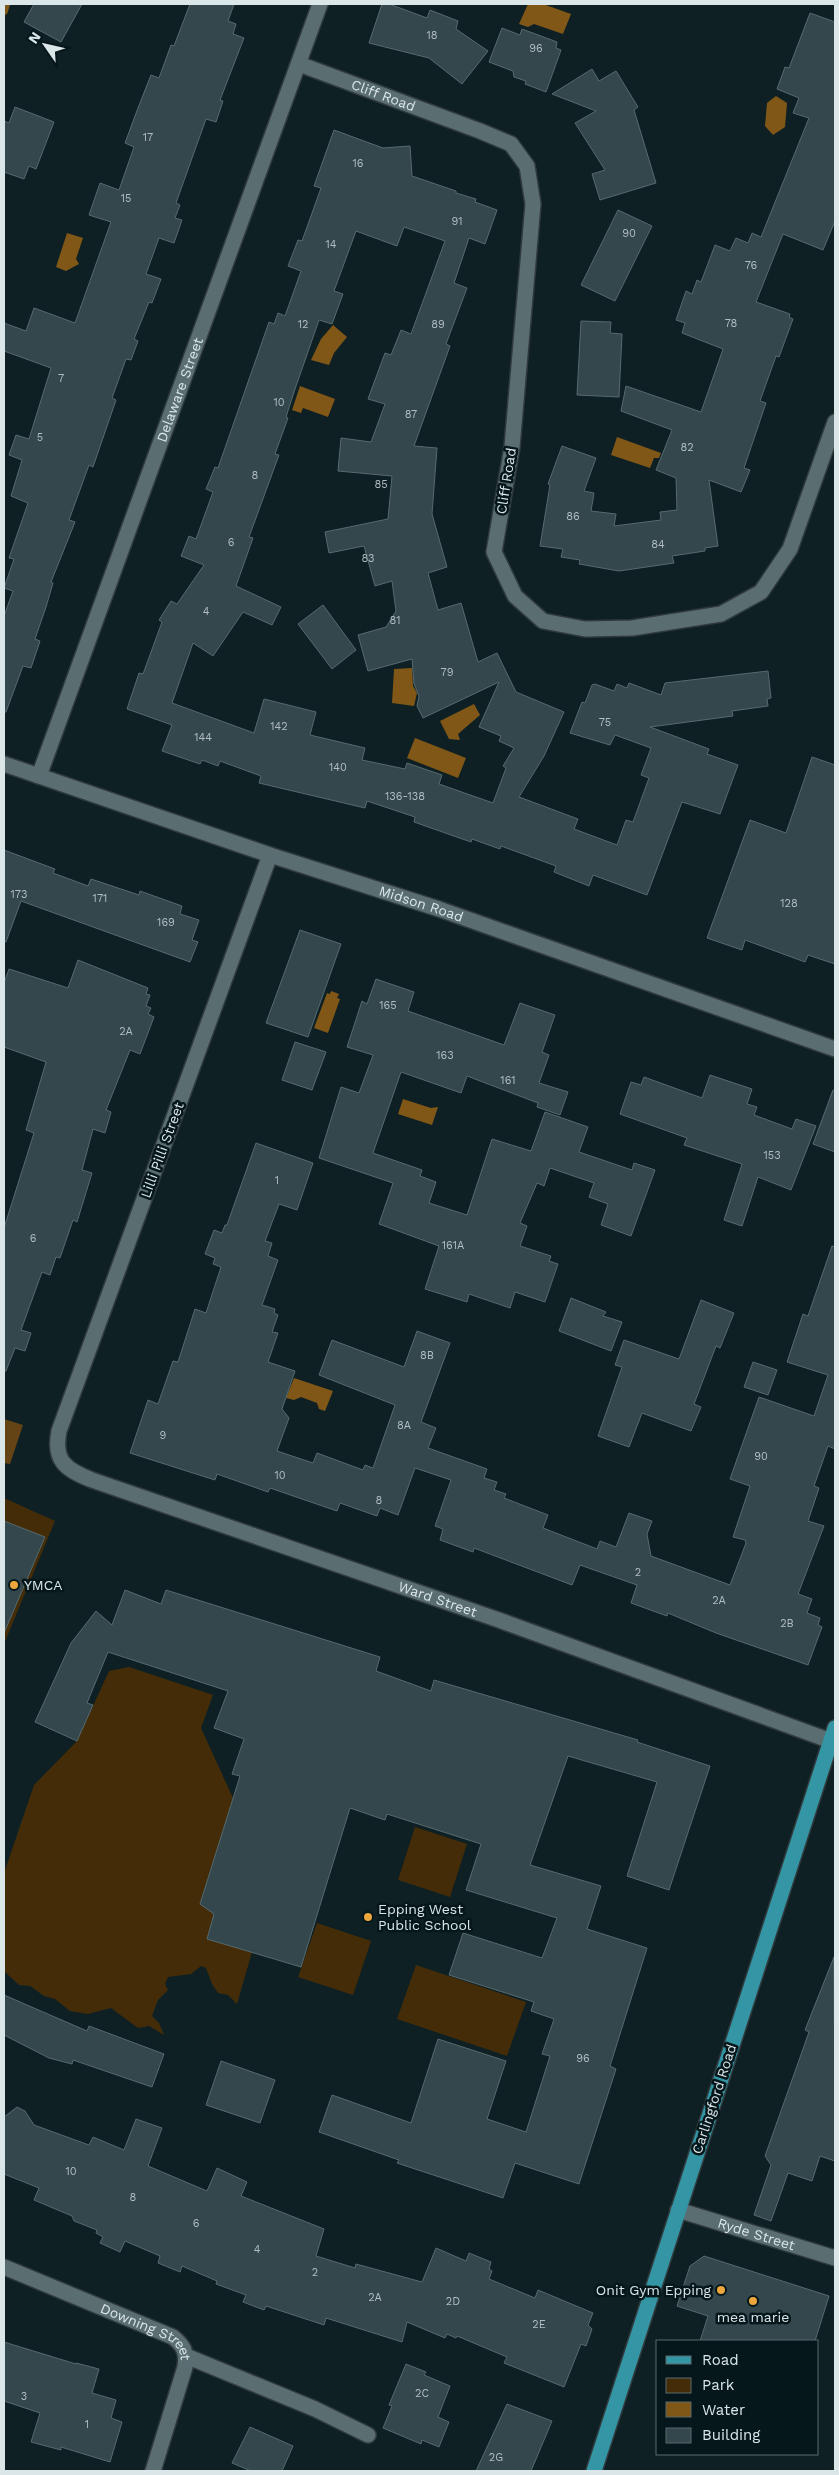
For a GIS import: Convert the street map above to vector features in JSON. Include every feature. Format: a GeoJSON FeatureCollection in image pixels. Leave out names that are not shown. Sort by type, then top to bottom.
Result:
{"type":"FeatureCollection","features":[{"type":"Feature","properties":{"kind":"main road","name":"Carlingford Road"},"geometry":{"type":"LineString","coordinates":[[594,2471],[833,1735]]}},
{"type":"Feature","properties":{"kind":"street","name":"Delaware Street"},"geometry":{"type":"LineString","coordinates":[[39,776],[320,4]]}},
{"type":"Feature","properties":{"kind":"street","name":"Cliff Road"},"geometry":{"type":"LineString","coordinates":[[298,64],[511,144],[527,166],[533,204],[512,447],[494,552],[515,596],[543,621],[585,629],[632,628],[721,614],[761,592],[790,549],[835,422]]}},
{"type":"Feature","properties":{"kind":"street","name":"Midson Road"},"geometry":{"type":"LineString","coordinates":[[4,764],[270,855],[439,909],[835,1050]]}},
{"type":"Feature","properties":{"kind":"street","name":"Lilli Pilli Street"},"geometry":{"type":"LineString","coordinates":[[56,1446],[59,1431],[270,855]]}},
{"type":"Feature","properties":{"kind":"street","name":"Ward Street"},"geometry":{"type":"LineString","coordinates":[[56,1446],[60,1459],[67,1468],[76,1474],[833,1735]]}},
{"type":"Feature","properties":{"kind":"street","name":"Ryde Street"},"geometry":{"type":"LineString","coordinates":[[678,2210],[835,2258]]}},
{"type":"Feature","properties":{"kind":"street","name":"Downing Street"},"geometry":{"type":"LineString","coordinates":[[4,2267],[172,2337],[182,2345],[186,2356],[316,2409],[368,2435]]}},
{"type":"Feature","properties":{"kind":"street"},"geometry":{"type":"LineString","coordinates":[[153,2471],[186,2356]]}},
{"type":"Feature","properties":{"kind":"green space","name":"YMCA"},"geometry":{"type":"Polygon","coordinates":[[[4,1498],[55,1521],[4,1644],[4,1498]]]}},
{"type":"Feature","properties":{"kind":"green space"},"geometry":{"type":"Polygon","coordinates":[[[129,1667],[213,1695],[201,1728],[233,1798],[200,1904],[214,1914],[207,1939],[252,1952],[237,2004],[228,1995],[218,1993],[212,1984],[206,1968],[201,1966],[191,1974],[168,1977],[165,1984],[168,1990],[158,2000],[152,2016],[159,2023],[164,2035],[149,2026],[138,2028],[111,2008],[88,2014],[70,2011],[55,1999],[44,1996],[30,1986],[19,1985],[4,1971],[4,1873],[34,1785],[77,1741],[109,1671],[129,1667]]]}},
{"type":"Feature","properties":{"kind":"green space"},"geometry":{"type":"Polygon","coordinates":[[[415,1827],[467,1844],[450,1897],[398,1880],[415,1827]]]}},
{"type":"Feature","properties":{"kind":"green space"},"geometry":{"type":"Polygon","coordinates":[[[317,1923],[371,1941],[353,1995],[298,1977],[317,1923]]]}},
{"type":"Feature","properties":{"kind":"green space"},"geometry":{"type":"Polygon","coordinates":[[[416,1965],[526,2002],[507,2056],[397,2019],[416,1965]]]}},
{"type":"Feature","properties":{"kind":"shaded area"},"geometry":{"type":"Polygon","coordinates":[[[4,1419],[23,1425],[10,1464],[4,1463],[4,1419]]]}},
{"type":"Feature","properties":{"kind":"water"},"geometry":{"type":"Polygon","coordinates":[[[528,4],[543,4],[571,14],[563,34],[534,24],[528,27],[519,24],[528,4]]]}},
{"type":"Feature","properties":{"kind":"water"},"geometry":{"type":"Polygon","coordinates":[[[776,96],[787,103],[785,127],[773,135],[765,126],[767,103],[776,96]]]}},
{"type":"Feature","properties":{"kind":"water"},"geometry":{"type":"Polygon","coordinates":[[[67,233],[83,238],[76,259],[79,264],[66,271],[56,267],[67,233]]]}},
{"type":"Feature","properties":{"kind":"water"},"geometry":{"type":"Polygon","coordinates":[[[333,325],[347,337],[334,353],[329,365],[311,360],[321,339],[333,325]]]}},
{"type":"Feature","properties":{"kind":"water"},"geometry":{"type":"Polygon","coordinates":[[[300,386],[335,399],[328,417],[303,408],[301,413],[292,410],[300,386]]]}},
{"type":"Feature","properties":{"kind":"water"},"geometry":{"type":"Polygon","coordinates":[[[617,437],[661,453],[659,458],[654,458],[650,468],[611,455],[617,437]]]}},
{"type":"Feature","properties":{"kind":"water"},"geometry":{"type":"Polygon","coordinates":[[[412,668],[413,686],[417,693],[414,706],[392,703],[394,669],[412,668]]]}},
{"type":"Feature","properties":{"kind":"water"},"geometry":{"type":"Polygon","coordinates":[[[474,704],[480,715],[458,734],[460,740],[449,739],[440,721],[474,704]]]}},
{"type":"Feature","properties":{"kind":"water"},"geometry":{"type":"Polygon","coordinates":[[[415,738],[466,758],[458,778],[407,758],[415,738]]]}},
{"type":"Feature","properties":{"kind":"water"},"geometry":{"type":"Polygon","coordinates":[[[331,991],[339,994],[337,998],[340,999],[328,1033],[314,1028],[327,993],[330,994],[331,991]]]}},
{"type":"Feature","properties":{"kind":"water"},"geometry":{"type":"Polygon","coordinates":[[[403,1099],[431,1108],[438,1107],[432,1125],[398,1114],[403,1099]]]}},
{"type":"Feature","properties":{"kind":"water"},"geometry":{"type":"Polygon","coordinates":[[[294,1378],[333,1391],[325,1411],[319,1409],[317,1403],[301,1397],[294,1400],[286,1398],[294,1378]]]}},
{"type":"Feature","properties":{"kind":"building"},"geometry":{"type":"Polygon","coordinates":[[[34,4],[82,4],[61,42],[24,22],[34,4]]]}},
{"type":"Feature","properties":{"kind":"building"},"geometry":{"type":"Polygon","coordinates":[[[190,4],[234,4],[228,21],[236,24],[233,34],[244,38],[220,100],[223,101],[216,122],[206,119],[176,203],[180,205],[175,218],[182,220],[174,243],[159,238],[146,274],[161,279],[152,303],[149,302],[134,339],[138,341],[131,360],[126,359],[112,398],[116,400],[93,467],[89,465],[69,520],[75,522],[51,582],[53,583],[35,639],[40,641],[31,668],[23,666],[6,712],[4,712],[4,616],[13,591],[4,588],[14,559],[9,558],[28,503],[11,496],[22,460],[9,455],[16,435],[29,439],[51,368],[4,351],[4,323],[26,331],[34,308],[75,323],[111,222],[89,215],[100,183],[119,190],[134,147],[125,143],[138,108],[151,75],[159,78],[171,45],[174,46],[190,4]]]}},
{"type":"Feature","properties":{"kind":"building"},"geometry":{"type":"Polygon","coordinates":[[[382,4],[389,4],[427,18],[430,10],[458,21],[456,29],[488,51],[462,84],[429,58],[369,43],[382,4]]]}},
{"type":"Feature","properties":{"kind":"building"},"geometry":{"type":"Polygon","coordinates":[[[810,13],[835,22],[835,221],[823,250],[783,234],[756,302],[790,314],[789,317],[793,319],[779,357],[776,356],[760,401],[766,403],[744,468],[750,470],[741,492],[709,480],[718,546],[705,548],[705,551],[672,556],[674,563],[619,571],[579,564],[580,560],[561,557],[563,549],[540,546],[550,485],[548,484],[562,446],[596,458],[584,491],[594,493],[591,511],[616,514],[614,526],[661,520],[660,512],[677,510],[676,478],[656,470],[672,430],[621,411],[626,386],[701,412],[723,349],[682,333],[685,323],[676,320],[686,291],[692,294],[697,280],[701,282],[715,245],[730,251],[736,238],[748,243],[752,233],[761,237],[809,118],[793,113],[799,98],[777,89],[785,67],[789,68],[810,13]]]}},
{"type":"Feature","properties":{"kind":"building"},"geometry":{"type":"Polygon","coordinates":[[[502,28],[520,35],[522,29],[557,42],[556,48],[561,50],[546,92],[525,84],[526,81],[514,77],[513,71],[489,62],[502,28]]]}},
{"type":"Feature","properties":{"kind":"building"},"geometry":{"type":"Polygon","coordinates":[[[592,69],[599,81],[616,71],[638,107],[634,110],[656,183],[600,200],[592,174],[605,170],[575,123],[596,111],[552,94],[592,69]]]}},
{"type":"Feature","properties":{"kind":"building"},"geometry":{"type":"Polygon","coordinates":[[[15,107],[54,122],[36,169],[29,166],[24,179],[4,172],[4,121],[9,123],[15,107]]]}},
{"type":"Feature","properties":{"kind":"building"},"geometry":{"type":"Polygon","coordinates":[[[334,130],[383,148],[410,146],[412,176],[476,199],[475,202],[497,210],[485,244],[469,238],[454,283],[467,288],[446,344],[450,346],[414,446],[437,448],[432,514],[447,567],[428,573],[438,610],[461,603],[478,662],[497,653],[516,692],[564,712],[544,756],[519,797],[578,819],[574,829],[617,845],[626,820],[633,822],[649,778],[641,775],[651,748],[615,735],[610,745],[570,733],[582,702],[585,703],[592,685],[595,684],[614,691],[617,684],[627,688],[629,683],[661,695],[665,683],[768,671],[771,698],[767,699],[768,706],[732,711],[733,716],[650,727],[709,749],[707,754],[738,765],[720,814],[682,802],[647,895],[593,875],[589,886],[554,872],[556,866],[501,846],[500,849],[472,839],[471,842],[414,822],[415,817],[367,801],[365,808],[259,783],[261,776],[220,761],[218,766],[202,760],[200,764],[162,751],[172,725],[127,709],[139,673],[143,674],[162,622],[159,620],[171,601],[177,604],[204,565],[181,556],[189,536],[196,539],[213,492],[206,489],[215,467],[218,468],[269,322],[274,324],[278,313],[285,316],[301,271],[288,266],[298,240],[302,241],[321,188],[314,186],[334,130]],[[404,227],[397,246],[356,231],[334,291],[343,294],[332,324],[319,320],[286,417],[288,418],[275,454],[279,455],[249,537],[253,538],[236,586],[281,607],[272,625],[243,612],[213,656],[193,643],[172,703],[254,733],[264,699],[316,712],[310,735],[365,748],[362,760],[405,769],[407,763],[442,775],[439,784],[493,803],[506,768],[503,766],[514,748],[499,741],[501,736],[479,727],[499,682],[423,718],[417,706],[419,696],[414,684],[412,659],[368,671],[358,635],[386,627],[396,611],[392,581],[375,586],[364,546],[329,553],[325,532],[388,519],[392,476],[338,471],[341,438],[371,442],[385,404],[368,399],[385,353],[391,355],[401,330],[411,334],[445,241],[404,227]]]}},
{"type":"Feature","properties":{"kind":"building"},"geometry":{"type":"Polygon","coordinates":[[[618,210],[652,226],[615,301],[581,285],[618,210]]]}},
{"type":"Feature","properties":{"kind":"building"},"geometry":{"type":"Polygon","coordinates":[[[581,321],[611,322],[610,333],[622,334],[619,397],[577,395],[581,321]]]}},
{"type":"Feature","properties":{"kind":"building"},"geometry":{"type":"Polygon","coordinates":[[[323,605],[356,650],[332,669],[298,624],[323,605]]]}},
{"type":"Feature","properties":{"kind":"building"},"geometry":{"type":"Polygon","coordinates":[[[812,757],[835,765],[835,964],[808,955],[805,962],[745,940],[742,950],[707,938],[750,820],[786,833],[812,757]]]}},
{"type":"Feature","properties":{"kind":"building"},"geometry":{"type":"Polygon","coordinates":[[[4,850],[55,869],[53,873],[88,886],[91,879],[139,895],[140,891],[182,906],[180,914],[199,920],[192,940],[198,942],[190,962],[21,901],[6,942],[4,941],[4,850]]]}},
{"type":"Feature","properties":{"kind":"building"},"geometry":{"type":"Polygon","coordinates":[[[300,930],[341,944],[308,1037],[266,1023],[300,930]]]}},
{"type":"Feature","properties":{"kind":"building"},"geometry":{"type":"Polygon","coordinates":[[[78,960],[148,988],[146,994],[150,995],[146,1006],[151,1008],[148,1014],[154,1017],[140,1054],[130,1050],[106,1110],[111,1112],[105,1133],[93,1129],[82,1170],[92,1173],[77,1222],[73,1220],[60,1258],[56,1257],[50,1275],[42,1272],[21,1330],[31,1333],[25,1351],[15,1348],[6,1371],[4,1371],[4,1228],[34,1133],[26,1130],[46,1062],[4,1047],[4,983],[9,969],[68,988],[78,960]]]}},
{"type":"Feature","properties":{"kind":"building"},"geometry":{"type":"Polygon","coordinates":[[[376,979],[414,992],[408,1011],[504,1045],[520,1003],[555,1015],[542,1052],[549,1055],[539,1083],[568,1092],[560,1115],[537,1107],[538,1103],[467,1076],[461,1093],[401,1072],[373,1153],[422,1170],[420,1176],[436,1182],[429,1203],[467,1215],[492,1139],[531,1151],[545,1112],[588,1127],[579,1152],[632,1170],[634,1163],[655,1170],[631,1236],[601,1225],[608,1204],[589,1197],[594,1183],[550,1168],[544,1186],[537,1183],[520,1223],[527,1226],[520,1246],[551,1256],[549,1261],[558,1264],[545,1302],[515,1292],[510,1308],[469,1294],[467,1302],[425,1289],[439,1246],[379,1224],[393,1183],[319,1158],[341,1087],[359,1093],[373,1055],[347,1047],[362,1001],[367,1004],[376,979]]]}},
{"type":"Feature","properties":{"kind":"building"},"geometry":{"type":"Polygon","coordinates":[[[295,1042],[326,1052],[312,1090],[282,1080],[295,1042]]]}},
{"type":"Feature","properties":{"kind":"building"},"geometry":{"type":"Polygon","coordinates":[[[710,1075],[752,1089],[747,1104],[757,1107],[754,1115],[792,1129],[796,1119],[816,1126],[791,1190],[758,1177],[742,1226],[724,1220],[742,1164],[684,1145],[687,1138],[620,1114],[631,1082],[641,1085],[644,1077],[702,1098],[710,1075]]]}},
{"type":"Feature","properties":{"kind":"building"},"geometry":{"type":"Polygon","coordinates":[[[833,1090],[835,1090],[835,1152],[813,1144],[833,1090]]]}},
{"type":"Feature","properties":{"kind":"building"},"geometry":{"type":"Polygon","coordinates":[[[256,1143],[313,1163],[297,1210],[279,1204],[265,1241],[272,1243],[268,1256],[278,1260],[262,1305],[275,1309],[274,1313],[278,1315],[272,1332],[278,1333],[268,1362],[295,1371],[282,1409],[289,1418],[277,1451],[313,1463],[317,1453],[363,1470],[365,1465],[373,1468],[395,1405],[319,1375],[332,1340],[404,1367],[417,1331],[450,1343],[421,1422],[436,1428],[428,1448],[487,1469],[484,1478],[497,1482],[494,1490],[506,1494],[504,1498],[548,1515],[543,1528],[597,1549],[600,1541],[616,1547],[629,1513],[652,1521],[647,1534],[651,1556],[730,1585],[746,1543],[745,1540],[733,1537],[750,1486],[730,1479],[759,1397],[814,1416],[828,1375],[787,1362],[803,1314],[808,1316],[832,1246],[835,1247],[835,1449],[828,1446],[814,1486],[819,1488],[808,1521],[824,1526],[798,1594],[812,1599],[807,1613],[820,1618],[818,1625],[822,1627],[808,1665],[716,1633],[668,1613],[667,1616],[631,1603],[637,1585],[580,1565],[572,1585],[474,1548],[473,1552],[440,1540],[443,1529],[435,1526],[451,1480],[415,1468],[398,1515],[380,1508],[377,1516],[340,1503],[337,1511],[270,1488],[268,1492],[217,1474],[215,1480],[130,1453],[148,1400],[158,1404],[173,1361],[178,1362],[195,1309],[206,1313],[221,1267],[213,1264],[215,1258],[205,1254],[214,1230],[222,1233],[225,1225],[227,1225],[256,1143]]]}},
{"type":"Feature","properties":{"kind":"building"},"geometry":{"type":"Polygon","coordinates":[[[571,1298],[606,1312],[603,1316],[622,1322],[611,1351],[559,1331],[571,1298]]]}},
{"type":"Feature","properties":{"kind":"building"},"geometry":{"type":"Polygon","coordinates":[[[701,1300],[734,1313],[720,1348],[716,1346],[694,1404],[701,1407],[691,1431],[642,1413],[629,1447],[598,1436],[622,1367],[615,1365],[624,1340],[679,1359],[701,1300]]]}},
{"type":"Feature","properties":{"kind":"building"},"geometry":{"type":"Polygon","coordinates":[[[753,1362],[777,1370],[768,1395],[744,1387],[753,1362]]]}},
{"type":"Feature","properties":{"kind":"building","name":"YMCA"},"geometry":{"type":"Polygon","coordinates":[[[4,1521],[45,1537],[4,1633],[4,1521]]]}},
{"type":"Feature","properties":{"kind":"building"},"geometry":{"type":"Polygon","coordinates":[[[125,1590],[161,1604],[166,1590],[380,1657],[376,1671],[431,1691],[434,1680],[638,1740],[637,1742],[710,1766],[669,1890],[627,1876],[657,1782],[568,1756],[530,1865],[601,1886],[587,1929],[647,1948],[610,2066],[616,2069],[579,2184],[515,2163],[503,2198],[397,2163],[399,2160],[319,2132],[332,2095],[411,2123],[438,2039],[506,2061],[487,2119],[526,2132],[550,2056],[542,2054],[554,2019],[531,2011],[534,2002],[449,1975],[463,1933],[542,1958],[557,1918],[466,1890],[481,1844],[387,1814],[385,1820],[350,1808],[301,1967],[207,1939],[214,1914],[200,1904],[240,1776],[232,1774],[244,1739],[214,1728],[228,1691],[108,1652],[87,1703],[93,1705],[77,1741],[35,1722],[71,1643],[96,1611],[112,1625],[125,1590]]]}},
{"type":"Feature","properties":{"kind":"building"},"geometry":{"type":"Polygon","coordinates":[[[834,1957],[835,2161],[820,2156],[812,2181],[788,2173],[771,2221],[754,2215],[771,2165],[765,2156],[809,2032],[805,2030],[834,1957]]]}},
{"type":"Feature","properties":{"kind":"building"},"geometry":{"type":"Polygon","coordinates":[[[4,1995],[87,2031],[89,2026],[164,2054],[152,2087],[73,2060],[72,2064],[49,2058],[4,2035],[4,1995]]]}},
{"type":"Feature","properties":{"kind":"building"},"geometry":{"type":"Polygon","coordinates":[[[221,2061],[275,2080],[260,2123],[206,2105],[221,2061]]]}},
{"type":"Feature","properties":{"kind":"building"},"geometry":{"type":"Polygon","coordinates":[[[17,2107],[25,2111],[34,2125],[89,2145],[93,2137],[124,2150],[136,2119],[162,2128],[148,2166],[207,2191],[217,2168],[247,2182],[241,2196],[324,2229],[316,2256],[355,2268],[356,2264],[422,2282],[436,2248],[466,2261],[469,2253],[491,2262],[489,2269],[492,2271],[489,2279],[535,2298],[538,2290],[593,2313],[588,2325],[592,2329],[586,2346],[581,2344],[564,2387],[504,2363],[507,2357],[457,2336],[456,2338],[447,2334],[445,2338],[407,2322],[402,2342],[326,2318],[324,2325],[266,2306],[264,2310],[243,2302],[246,2295],[216,2284],[217,2281],[182,2266],[180,2272],[158,2263],[160,2256],[125,2241],[120,2252],[100,2243],[103,2237],[96,2233],[97,2230],[74,2221],[72,2216],[34,2200],[39,2188],[4,2174],[4,2117],[17,2107]]]}},
{"type":"Feature","properties":{"kind":"building","name":"mea marie"},"geometry":{"type":"Polygon","coordinates":[[[704,2256],[829,2296],[815,2340],[700,2340],[708,2316],[677,2306],[690,2266],[704,2256]]]}},
{"type":"Feature","properties":{"kind":"building"},"geometry":{"type":"Polygon","coordinates":[[[4,2342],[99,2369],[92,2393],[116,2400],[111,2418],[122,2422],[110,2462],[61,2447],[61,2450],[31,2442],[40,2413],[4,2401],[4,2342]]]}},
{"type":"Feature","properties":{"kind":"building"},"geometry":{"type":"Polygon","coordinates":[[[406,2364],[426,2372],[424,2375],[450,2386],[438,2417],[449,2422],[439,2447],[422,2440],[421,2444],[383,2428],[392,2406],[389,2405],[406,2364]]]}},
{"type":"Feature","properties":{"kind":"building"},"geometry":{"type":"Polygon","coordinates":[[[507,2404],[552,2421],[531,2471],[476,2471],[507,2404]]]}},
{"type":"Feature","properties":{"kind":"building"},"geometry":{"type":"Polygon","coordinates":[[[250,2427],[293,2446],[282,2471],[251,2471],[232,2463],[250,2427]]]}},
{"type":"Feature","properties":{"kind":"waterway"},"geometry":{"type":"LineString","coordinates":[[4,11],[6,4]]}},
{"type":"Feature","properties":{"kind":"place","name":"YMCA"},"geometry":{"type":"Point","coordinates":[14,1585]}},
{"type":"Feature","properties":{"kind":"place","name":"Epping West Public School"},"geometry":{"type":"Point","coordinates":[368,1917]}},
{"type":"Feature","properties":{"kind":"place","name":"Onit Gym Epping"},"geometry":{"type":"Point","coordinates":[721,2290]}},
{"type":"Feature","properties":{"kind":"place","name":"mea marie"},"geometry":{"type":"Point","coordinates":[753,2301]}}]}
